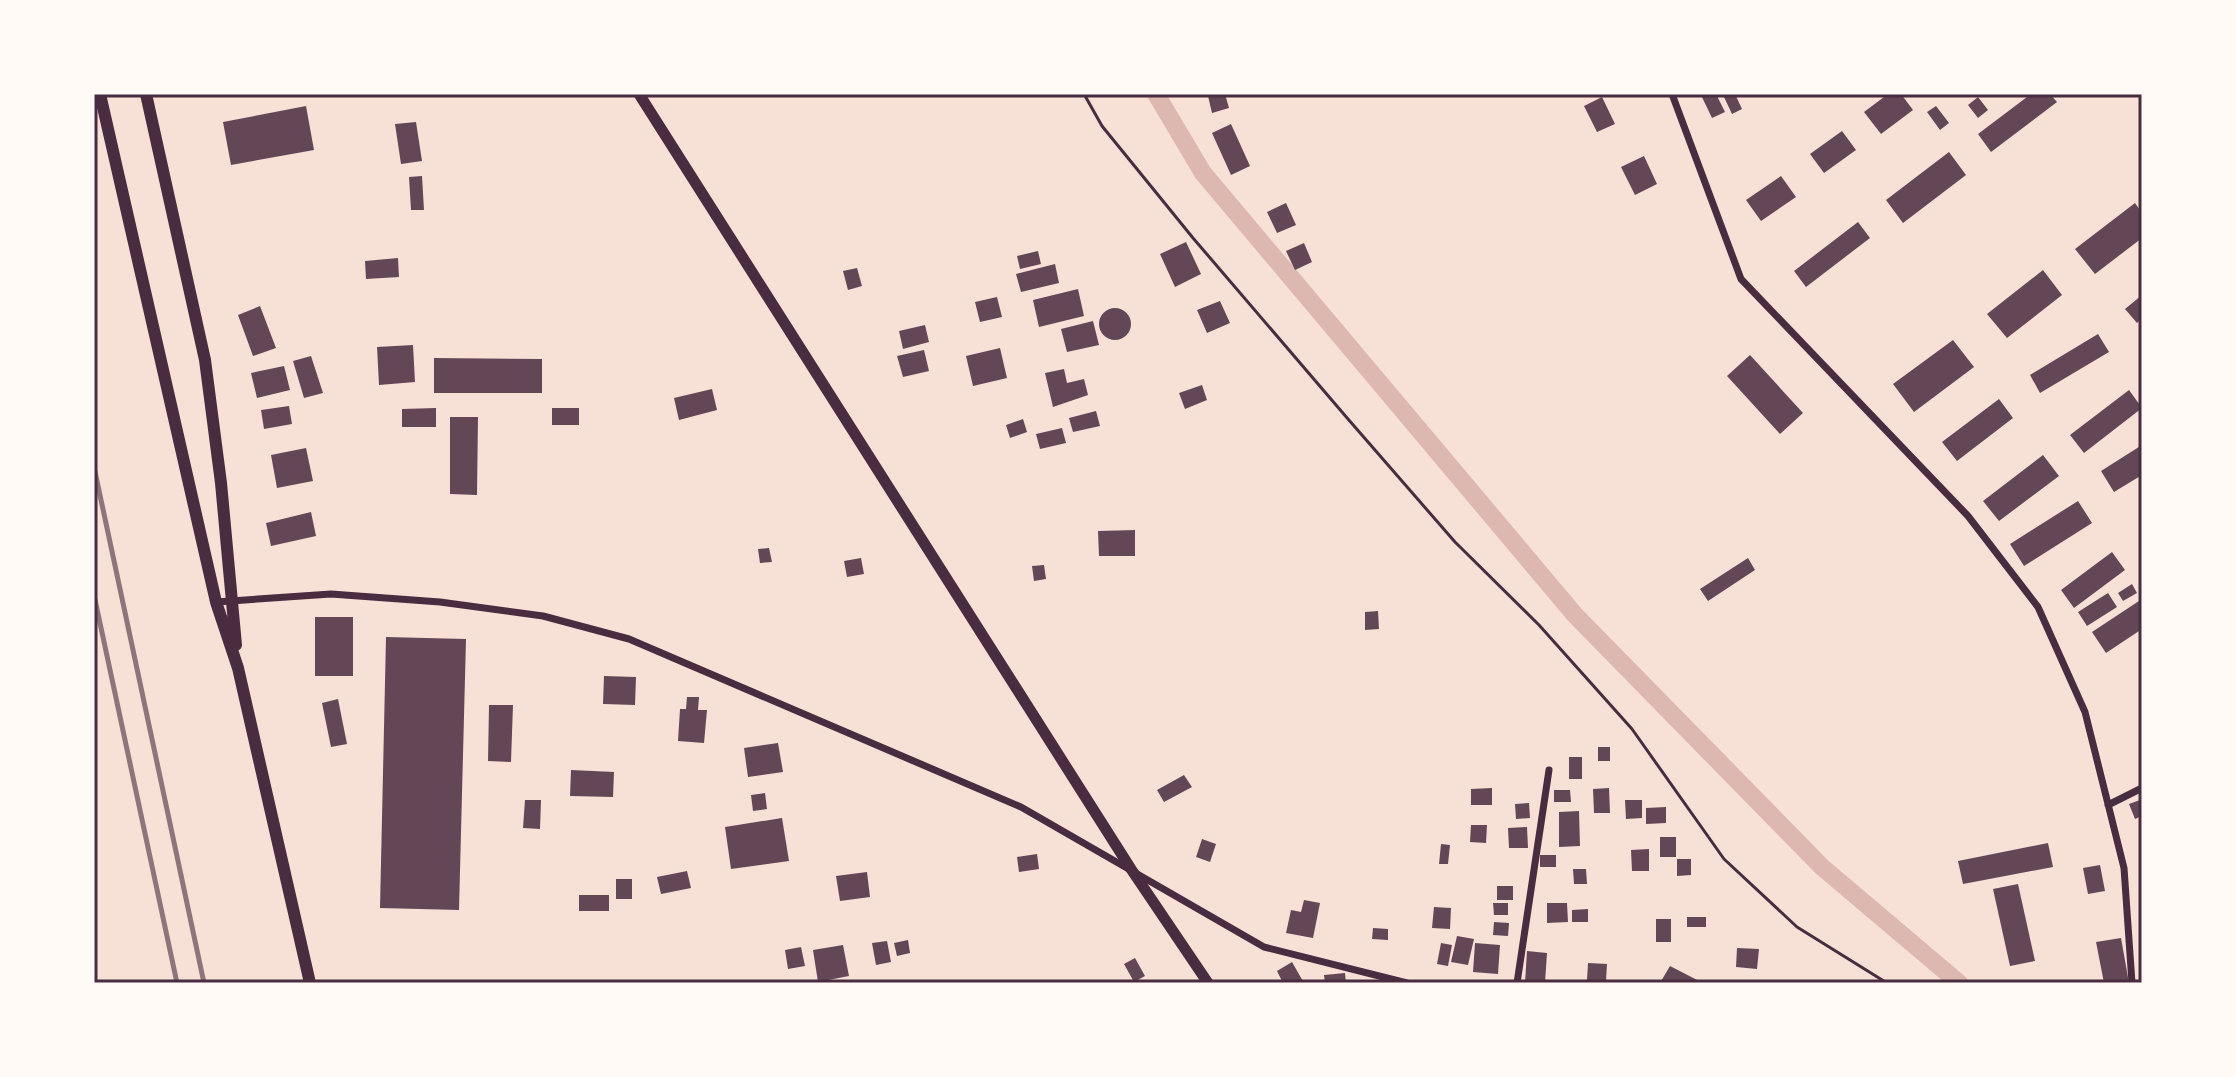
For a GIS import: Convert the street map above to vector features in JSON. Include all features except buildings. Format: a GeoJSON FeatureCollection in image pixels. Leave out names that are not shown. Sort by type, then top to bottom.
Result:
{"type":"FeatureCollection","features":[{"type":"Feature","properties":{"kind":"highway"},"geometry":{"type":"LineString","coordinates":[[100,94],[216,602],[238,668],[310,983]]}},
{"type":"Feature","properties":{"kind":"highway"},"geometry":{"type":"LineString","coordinates":[[146,94],[205,360],[238,668]]}},
{"type":"Feature","properties":{"kind":"main road"},"geometry":{"type":"LineString","coordinates":[[639,94],[1131,869],[1208,983]]}},
{"type":"Feature","properties":{"kind":"street"},"geometry":{"type":"LineString","coordinates":[[1672,94],[1741,279],[1968,516],[2038,607],[2085,712],[2124,868],[2132,983]]}},
{"type":"Feature","properties":{"kind":"street"},"geometry":{"type":"LineString","coordinates":[[216,602],[331,594],[440,602],[543,616],[629,639],[1021,807],[1264,947],[1407,983]]}},
{"type":"Feature","properties":{"kind":"street"},"geometry":{"type":"LineString","coordinates":[[1517,983],[1549,770]]}},
{"type":"Feature","properties":{"kind":"street"},"geometry":{"type":"LineString","coordinates":[[2108,805],[2142,788]]}},
{"type":"Feature","properties":{"kind":"path"},"geometry":{"type":"LineString","coordinates":[[1084,94],[1102,126],[1175,216],[1348,419],[1455,542],[1539,625],[1632,729],[1724,859],[1797,927],[1887,983]]}},
{"type":"Feature","properties":{"kind":"waterway"},"geometry":{"type":"LineString","coordinates":[[1156,94],[1203,173],[1575,615],[1822,867],[1959,983]]}},
{"type":"Feature","properties":{"kind":"railway"},"geometry":{"type":"LineString","coordinates":[[94,467],[204,983]]}},
{"type":"Feature","properties":{"kind":"railway"},"geometry":{"type":"LineString","coordinates":[[94,595],[177,983]]}}]}
